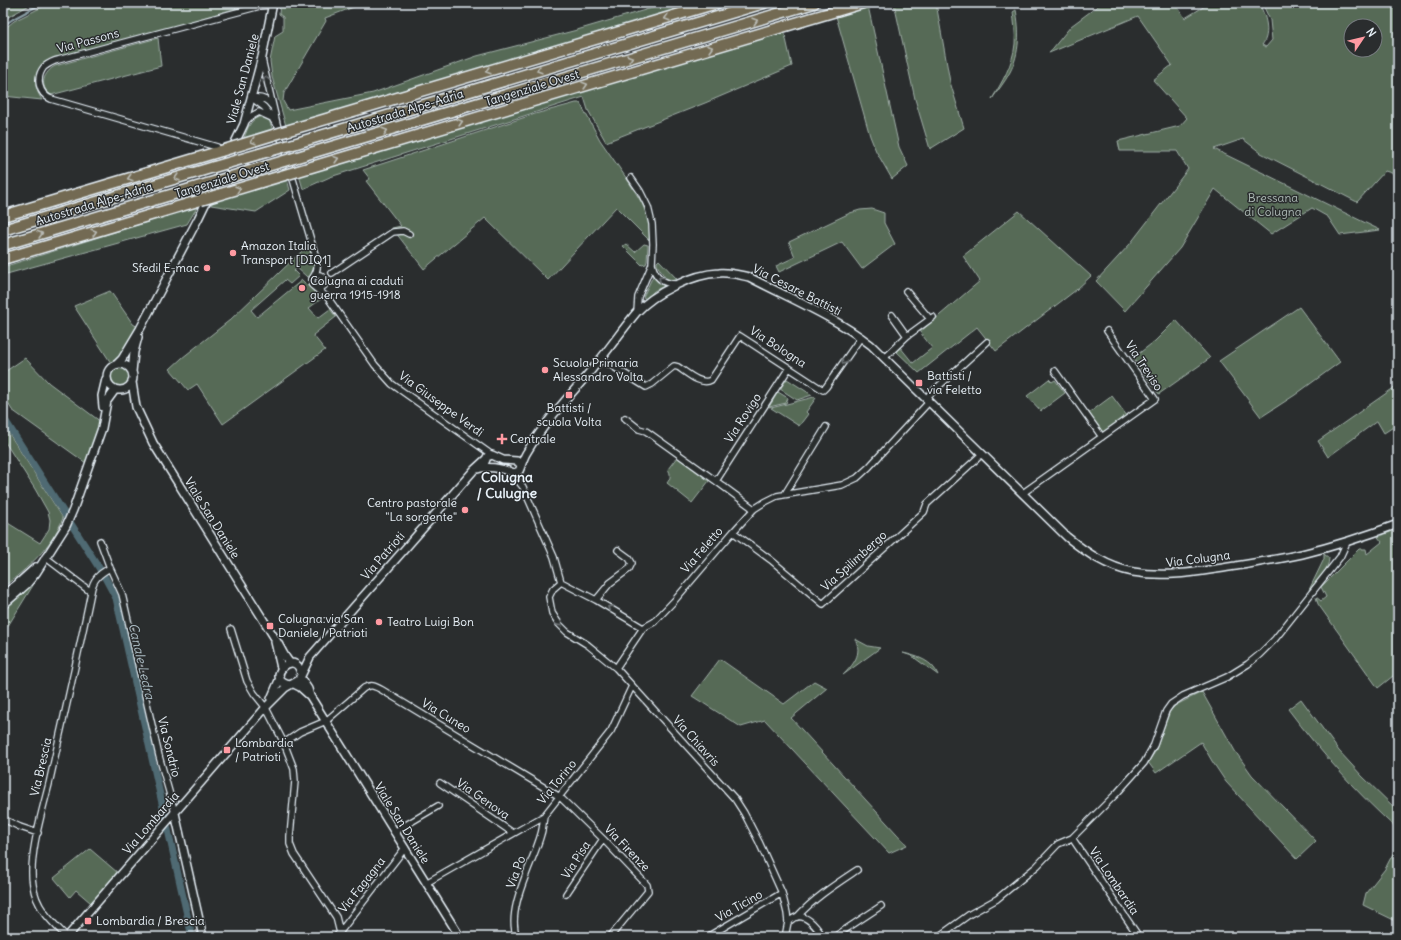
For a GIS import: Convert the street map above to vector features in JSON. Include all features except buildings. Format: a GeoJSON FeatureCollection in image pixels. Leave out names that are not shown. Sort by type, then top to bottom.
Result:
{"type":"FeatureCollection","features":[{"type":"Feature","properties":{"kind":"highway"},"geometry":{"type":"LineString","coordinates":[[3,216],[282,130],[717,3]]}},
{"type":"Feature","properties":{"kind":"highway","name":"Autostrada Alpe-Adria"},"geometry":{"type":"LineString","coordinates":[[3,230],[764,3]]}},
{"type":"Feature","properties":{"kind":"highway","name":"Autostrada Alpe-Adria"},"geometry":{"type":"LineString","coordinates":[[3,245],[814,3]]}},
{"type":"Feature","properties":{"kind":"highway","name":"Tangenziale Ovest"},"geometry":{"type":"LineString","coordinates":[[3,259],[863,3]]}},
{"type":"Feature","properties":{"kind":"street","name":"Viale San Daniele"},"geometry":{"type":"LineString","coordinates":[[273,4],[262,57],[244,124],[198,219],[140,330],[122,359],[108,369],[106,379],[110,386],[127,395],[136,407],[153,443],[286,658],[293,664]]}},
{"type":"Feature","properties":{"kind":"street","name":"Via Passons"},"geometry":{"type":"LineString","coordinates":[[219,149],[51,99],[43,93],[39,80],[40,76],[45,66],[58,60],[260,6],[273,4]]}},
{"type":"Feature","properties":{"kind":"street"},"geometry":{"type":"LineString","coordinates":[[262,57],[274,110],[282,130],[317,266],[311,283],[314,288],[323,286],[332,273]]}},
{"type":"Feature","properties":{"kind":"street"},"geometry":{"type":"LineString","coordinates":[[252,98],[264,107],[282,130]]}},
{"type":"Feature","properties":{"kind":"street"},"geometry":{"type":"LineString","coordinates":[[252,98],[264,98],[269,102],[274,110]]}},
{"type":"Feature","properties":{"kind":"street"},"geometry":{"type":"LineString","coordinates":[[244,124],[250,117],[259,112],[272,118]]}},
{"type":"Feature","properties":{"kind":"street"},"geometry":{"type":"LineString","coordinates":[[631,178],[640,191],[650,213],[653,244],[652,264],[654,272],[664,282],[669,284],[678,284]]}},
{"type":"Feature","properties":{"kind":"street"},"geometry":{"type":"LineString","coordinates":[[315,275],[322,276],[332,273],[393,232],[402,231],[409,234]]}},
{"type":"Feature","properties":{"kind":"street"},"geometry":{"type":"LineString","coordinates":[[637,312],[638,297],[652,264]]}},
{"type":"Feature","properties":{"kind":"street","name":"Via Cesare Battisti"},"geometry":{"type":"LineString","coordinates":[[520,468],[527,452],[542,430],[601,359],[637,312],[662,292],[678,284],[701,276],[719,273],[749,277],[835,321],[861,337],[1023,493]]}},
{"type":"Feature","properties":{"kind":"street"},"geometry":{"type":"LineString","coordinates":[[322,276],[323,286]]}},
{"type":"Feature","properties":{"kind":"street","name":"Via Giuseppe Verdi"},"geometry":{"type":"LineString","coordinates":[[323,286],[328,298],[375,365],[392,384],[487,455]]}},
{"type":"Feature","properties":{"kind":"street"},"geometry":{"type":"LineString","coordinates":[[884,358],[907,336],[931,318],[906,291]]}},
{"type":"Feature","properties":{"kind":"street"},"geometry":{"type":"LineString","coordinates":[[892,315],[907,336]]}},
{"type":"Feature","properties":{"kind":"street","name":"Viale San Daniele"},"geometry":{"type":"LineString","coordinates":[[136,407],[132,372],[134,352],[140,330]]}},
{"type":"Feature","properties":{"kind":"street","name":"Via Treviso"},"geometry":{"type":"LineString","coordinates":[[1023,493],[1155,399],[1107,331]]}},
{"type":"Feature","properties":{"kind":"street","name":"Via Bologna"},"geometry":{"type":"LineString","coordinates":[[601,359],[646,387],[674,366],[702,381],[708,382],[711,380],[740,336],[823,390],[826,388],[861,337]]}},
{"type":"Feature","properties":{"kind":"street"},"geometry":{"type":"LineString","coordinates":[[928,401],[934,390],[987,342]]}},
{"type":"Feature","properties":{"kind":"street"},"geometry":{"type":"LineString","coordinates":[[117,364],[125,365],[132,372]]}},
{"type":"Feature","properties":{"kind":"street","name":"Via Rovigo"},"geometry":{"type":"LineString","coordinates":[[716,481],[789,368]]}},
{"type":"Feature","properties":{"kind":"street"},"geometry":{"type":"LineString","coordinates":[[1055,371],[1102,437]]}},
{"type":"Feature","properties":{"kind":"street"},"geometry":{"type":"LineString","coordinates":[[105,415],[102,396],[106,379]]}},
{"type":"Feature","properties":{"kind":"street"},"geometry":{"type":"LineString","coordinates":[[3,606],[27,584],[36,573],[66,526],[89,467],[102,428],[108,398],[118,390],[126,389],[132,382]]}},
{"type":"Feature","properties":{"kind":"street","name":"Via Feletto"},"geometry":{"type":"LineString","coordinates":[[616,668],[643,628],[654,622],[674,601],[732,532],[754,509],[765,502],[784,494],[842,485],[857,478],[869,467],[928,401]]}},
{"type":"Feature","properties":{"kind":"street"},"geometry":{"type":"LineString","coordinates":[[625,418],[639,429],[646,431],[754,509]]}},
{"type":"Feature","properties":{"kind":"street"},"geometry":{"type":"LineString","coordinates":[[784,494],[826,427]]}},
{"type":"Feature","properties":{"kind":"street","name":"Via Cesare Battisti"},"geometry":{"type":"LineString","coordinates":[[514,461],[527,452]]}},
{"type":"Feature","properties":{"kind":"street","name":"Via Spilimbergo"},"geometry":{"type":"LineString","coordinates":[[732,532],[771,560],[823,604],[924,512],[927,504],[982,454]]}},
{"type":"Feature","properties":{"kind":"street"},"geometry":{"type":"LineString","coordinates":[[488,468],[485,463],[487,455],[503,460],[518,462],[522,484],[554,557],[561,582],[596,600],[643,628]]}},
{"type":"Feature","properties":{"kind":"street","name":"Via Patrioti"},"geometry":{"type":"LineString","coordinates":[[301,675],[310,657],[487,455]]}},
{"type":"Feature","properties":{"kind":"street"},"geometry":{"type":"LineString","coordinates":[[474,470],[488,468],[506,470],[512,473],[522,484]]}},
{"type":"Feature","properties":{"kind":"street"},"geometry":{"type":"LineString","coordinates":[[512,473],[517,473],[520,468]]}},
{"type":"Feature","properties":{"kind":"street","name":"Via Colugna"},"geometry":{"type":"LineString","coordinates":[[1023,493],[1067,537],[1087,553],[1107,564],[1132,572],[1164,574],[1199,572],[1301,554],[1347,542],[1398,524]]}},
{"type":"Feature","properties":{"kind":"street","name":"Via Sondrio"},"geometry":{"type":"LineString","coordinates":[[100,541],[108,568],[122,594],[159,756],[203,937]]}},
{"type":"Feature","properties":{"kind":"street"},"geometry":{"type":"LineString","coordinates":[[938,937],[970,914],[997,899],[1037,866],[1058,844],[1072,838],[1144,762],[1154,745],[1166,711],[1171,704],[1183,696],[1227,677],[1259,655],[1275,639],[1340,557],[1347,542]]}},
{"type":"Feature","properties":{"kind":"street"},"geometry":{"type":"LineString","coordinates":[[596,600],[610,583],[629,569],[632,563],[629,558],[618,550]]}},
{"type":"Feature","properties":{"kind":"street"},"geometry":{"type":"LineString","coordinates":[[45,557],[91,592]]}},
{"type":"Feature","properties":{"kind":"street"},"geometry":{"type":"LineString","coordinates":[[3,595],[26,576],[45,557]]}},
{"type":"Feature","properties":{"kind":"street","name":"Via Brescia"},"geometry":{"type":"LineString","coordinates":[[67,937],[46,916],[37,902],[32,884],[32,863],[93,582],[99,574],[108,568]]}},
{"type":"Feature","properties":{"kind":"street","name":"Via Chiavris"},"geometry":{"type":"LineString","coordinates":[[561,582],[549,594],[549,602],[552,613],[559,624],[567,632],[588,645],[616,668],[735,799],[744,813],[782,893],[788,922],[785,937]]}},
{"type":"Feature","properties":{"kind":"street"},"geometry":{"type":"LineString","coordinates":[[231,629],[247,681],[267,707],[284,743],[294,769],[296,781],[290,844],[294,854],[336,917],[339,935]]}},
{"type":"Feature","properties":{"kind":"street","name":"Viale San Daniele"},"geometry":{"type":"LineString","coordinates":[[274,637],[281,668]]}},
{"type":"Feature","properties":{"kind":"street","name":"Via Patrioti"},"geometry":{"type":"LineString","coordinates":[[293,664],[310,657]]}},
{"type":"Feature","properties":{"kind":"street"},"geometry":{"type":"LineString","coordinates":[[293,664],[300,670],[301,675],[299,680],[292,684],[284,683],[280,678],[281,668],[293,664]]}},
{"type":"Feature","properties":{"kind":"street","name":"Viale San Daniele"},"geometry":{"type":"LineString","coordinates":[[301,675],[310,696]]}},
{"type":"Feature","properties":{"kind":"street","name":"Via Lombardia"},"geometry":{"type":"LineString","coordinates":[[267,707],[280,678]]}},
{"type":"Feature","properties":{"kind":"street","name":"Viale San Daniele"},"geometry":{"type":"LineString","coordinates":[[292,684],[300,687],[310,696],[460,937]]}},
{"type":"Feature","properties":{"kind":"street","name":"Via Lombardia"},"geometry":{"type":"LineString","coordinates":[[67,937],[267,707],[292,684]]}},
{"type":"Feature","properties":{"kind":"street","name":"Via Cuneo"},"geometry":{"type":"LineString","coordinates":[[326,721],[368,685],[374,686],[560,797]]}},
{"type":"Feature","properties":{"kind":"street","name":"Via Torino"},"geometry":{"type":"LineString","coordinates":[[426,884],[544,816],[611,731],[632,686]]}},
{"type":"Feature","properties":{"kind":"street"},"geometry":{"type":"LineString","coordinates":[[284,743],[300,732],[326,721]]}},
{"type":"Feature","properties":{"kind":"street","name":"Via Genova"},"geometry":{"type":"LineString","coordinates":[[440,783],[513,833]]}},
{"type":"Feature","properties":{"kind":"street","name":"Via Firenze"},"geometry":{"type":"LineString","coordinates":[[560,797],[647,885],[648,891],[610,937]]}},
{"type":"Feature","properties":{"kind":"street"},"geometry":{"type":"LineString","coordinates":[[394,832],[438,806]]}},
{"type":"Feature","properties":{"kind":"street","name":"Via Po"},"geometry":{"type":"LineString","coordinates":[[517,937],[514,931],[515,907],[542,833],[544,816]]}},
{"type":"Feature","properties":{"kind":"street"},"geometry":{"type":"LineString","coordinates":[[3,819],[38,833]]}},
{"type":"Feature","properties":{"kind":"street","name":"Via Lombardia"},"geometry":{"type":"LineString","coordinates":[[1072,838],[1139,937]]}},
{"type":"Feature","properties":{"kind":"street","name":"Via Pisa"},"geometry":{"type":"LineString","coordinates":[[566,894],[603,839]]}},
{"type":"Feature","properties":{"kind":"street","name":"Via Fagagna"},"geometry":{"type":"LineString","coordinates":[[339,935],[404,848]]}},
{"type":"Feature","properties":{"kind":"street"},"geometry":{"type":"LineString","coordinates":[[788,922],[797,917],[806,907],[821,895],[857,870]]}},
{"type":"Feature","properties":{"kind":"street","name":"Via Ticino"},"geometry":{"type":"LineString","coordinates":[[707,937],[782,893]]}},
{"type":"Feature","properties":{"kind":"street"},"geometry":{"type":"LineString","coordinates":[[834,937],[881,906]]}},
{"type":"Feature","properties":{"kind":"street"},"geometry":{"type":"LineString","coordinates":[[797,917],[805,918],[823,937]]}},
{"type":"Feature","properties":{"kind":"green space"},"geometry":{"type":"Polygon","coordinates":[[[3,3],[33,3],[3,20],[3,3]]]}},
{"type":"Feature","properties":{"kind":"green space"},"geometry":{"type":"Polygon","coordinates":[[[50,3],[254,3],[42,65],[37,74],[36,86],[42,100],[3,96],[3,30],[14,21],[50,3]]]}},
{"type":"Feature","properties":{"kind":"green space"},"geometry":{"type":"Polygon","coordinates":[[[280,3],[364,3],[325,18],[326,21],[284,93],[283,101],[288,110],[373,93],[477,56],[577,30],[669,3],[703,3],[286,126],[272,77],[270,61],[275,36],[283,31],[283,17],[279,14],[280,3]]]}},
{"type":"Feature","properties":{"kind":"green space"},"geometry":{"type":"Polygon","coordinates":[[[894,3],[936,3],[950,82],[964,128],[930,149],[915,99],[894,3]]]}},
{"type":"Feature","properties":{"kind":"green space","name":"Bressana di Colugna"},"geometry":{"type":"Polygon","coordinates":[[[1102,3],[1175,3],[1185,18],[1210,3],[1258,3],[1265,18],[1267,30],[1265,40],[1262,45],[1266,47],[1272,40],[1270,20],[1262,3],[1398,3],[1398,175],[1385,171],[1357,202],[1261,153],[1243,139],[1214,149],[1380,230],[1340,235],[1328,217],[1312,208],[1271,234],[1215,189],[1180,248],[1125,311],[1096,281],[1130,244],[1188,169],[1177,151],[1120,151],[1118,141],[1180,126],[1187,118],[1153,80],[1172,65],[1138,16],[1049,53],[1071,26],[1102,3]]]}},
{"type":"Feature","properties":{"kind":"green space"},"geometry":{"type":"Polygon","coordinates":[[[868,6],[899,147],[908,166],[892,179],[876,151],[870,136],[836,16],[868,6]]]}},
{"type":"Feature","properties":{"kind":"green space"},"geometry":{"type":"Polygon","coordinates":[[[1016,10],[1018,42],[1016,57],[1004,83],[992,99],[1000,86],[1012,59],[1015,40],[1013,12],[1016,10]]]}},
{"type":"Feature","properties":{"kind":"green space"},"geometry":{"type":"Polygon","coordinates":[[[784,30],[792,66],[705,103],[606,142],[588,110],[584,97],[330,177],[303,189],[299,175],[784,30]]]}},
{"type":"Feature","properties":{"kind":"green space"},"geometry":{"type":"Polygon","coordinates":[[[158,38],[161,66],[51,95],[45,88],[45,75],[55,66],[158,38]]]}},
{"type":"Feature","properties":{"kind":"green space"},"geometry":{"type":"Polygon","coordinates":[[[580,103],[600,140],[642,203],[650,224],[651,242],[616,207],[548,280],[485,218],[424,269],[392,228],[401,226],[366,181],[370,179],[363,170],[535,114],[580,103]]]}},
{"type":"Feature","properties":{"kind":"green space"},"geometry":{"type":"Polygon","coordinates":[[[263,116],[268,118],[273,130],[244,138],[252,121],[263,116]]]}},
{"type":"Feature","properties":{"kind":"green space"},"geometry":{"type":"Polygon","coordinates":[[[287,179],[290,190],[256,212],[211,205],[213,201],[287,179]]]}},
{"type":"Feature","properties":{"kind":"green space"},"geometry":{"type":"Polygon","coordinates":[[[198,206],[187,224],[3,275],[3,267],[198,206]]]}},
{"type":"Feature","properties":{"kind":"green space"},"geometry":{"type":"Polygon","coordinates":[[[872,209],[884,213],[884,223],[895,244],[862,269],[842,242],[779,272],[776,266],[795,257],[789,242],[850,213],[872,209]]]}},
{"type":"Feature","properties":{"kind":"green space"},"geometry":{"type":"Polygon","coordinates":[[[1019,211],[1091,276],[1076,290],[996,351],[977,327],[919,373],[895,350],[900,347],[913,363],[932,348],[920,332],[980,281],[963,256],[1019,211]]]}},
{"type":"Feature","properties":{"kind":"green space"},"geometry":{"type":"Polygon","coordinates":[[[626,244],[635,252],[644,244],[648,245],[646,264],[642,265],[623,246],[626,244]]]}},
{"type":"Feature","properties":{"kind":"green space"},"geometry":{"type":"Polygon","coordinates":[[[310,248],[314,265],[312,275],[309,277],[306,276],[297,268],[294,271],[299,276],[290,284],[285,280],[251,310],[257,317],[302,280],[321,299],[309,308],[318,318],[330,309],[336,317],[313,335],[325,350],[223,424],[197,384],[188,390],[170,369],[230,320],[303,250],[310,248]]]}},
{"type":"Feature","properties":{"kind":"green space"},"geometry":{"type":"Polygon","coordinates":[[[659,260],[677,279],[670,282],[666,279],[657,265],[659,260]]]}},
{"type":"Feature","properties":{"kind":"green space"},"geometry":{"type":"Polygon","coordinates":[[[653,276],[664,286],[654,291],[646,299],[643,297],[653,276]]]}},
{"type":"Feature","properties":{"kind":"green space"},"geometry":{"type":"Polygon","coordinates":[[[110,291],[133,324],[138,327],[120,355],[111,363],[74,306],[110,291]]]}},
{"type":"Feature","properties":{"kind":"green space"},"geometry":{"type":"Polygon","coordinates":[[[1299,307],[1340,362],[1295,395],[1261,417],[1219,361],[1299,307]]]}},
{"type":"Feature","properties":{"kind":"green space"},"geometry":{"type":"Polygon","coordinates":[[[1176,320],[1210,358],[1159,394],[1133,358],[1155,341],[1176,320]]]}},
{"type":"Feature","properties":{"kind":"green space"},"geometry":{"type":"Polygon","coordinates":[[[25,358],[49,383],[101,422],[86,463],[12,410],[3,395],[3,373],[25,358]]]}},
{"type":"Feature","properties":{"kind":"green space"},"geometry":{"type":"Polygon","coordinates":[[[120,368],[126,371],[129,377],[126,383],[120,386],[114,383],[111,377],[114,371],[120,368]]]}},
{"type":"Feature","properties":{"kind":"green space"},"geometry":{"type":"Polygon","coordinates":[[[787,379],[812,395],[797,400],[780,389],[787,379]]]}},
{"type":"Feature","properties":{"kind":"green space"},"geometry":{"type":"Polygon","coordinates":[[[1049,379],[1052,382],[1055,380],[1065,393],[1041,411],[1027,396],[1049,379]]]}},
{"type":"Feature","properties":{"kind":"green space"},"geometry":{"type":"Polygon","coordinates":[[[1398,385],[1398,424],[1384,433],[1377,421],[1328,457],[1318,441],[1398,385]]]}},
{"type":"Feature","properties":{"kind":"green space"},"geometry":{"type":"Polygon","coordinates":[[[778,392],[788,398],[786,403],[769,407],[778,392]]]}},
{"type":"Feature","properties":{"kind":"green space"},"geometry":{"type":"Polygon","coordinates":[[[1112,396],[1127,416],[1103,433],[1089,413],[1112,396]]]}},
{"type":"Feature","properties":{"kind":"green space"},"geometry":{"type":"Polygon","coordinates":[[[814,397],[816,398],[806,412],[808,414],[799,426],[771,408],[814,397]]]}},
{"type":"Feature","properties":{"kind":"green space"},"geometry":{"type":"Polygon","coordinates":[[[3,424],[63,518],[46,548],[30,565],[3,587],[3,520],[40,543],[49,529],[50,520],[48,512],[35,489],[3,439],[3,424]]]}},
{"type":"Feature","properties":{"kind":"green space"},"geometry":{"type":"Polygon","coordinates":[[[677,457],[709,481],[692,503],[667,483],[670,476],[668,469],[677,457]]]}},
{"type":"Feature","properties":{"kind":"green space"},"geometry":{"type":"Polygon","coordinates":[[[1398,529],[1398,672],[1378,688],[1318,604],[1316,597],[1321,601],[1326,597],[1321,587],[1359,549],[1366,549],[1367,554],[1382,542],[1378,537],[1398,529]]]}},
{"type":"Feature","properties":{"kind":"green space"},"geometry":{"type":"Polygon","coordinates":[[[1324,554],[1329,558],[1327,567],[1309,590],[1324,559],[1324,554]]]}},
{"type":"Feature","properties":{"kind":"green space"},"geometry":{"type":"Polygon","coordinates":[[[40,574],[3,634],[3,611],[22,595],[40,574]]]}},
{"type":"Feature","properties":{"kind":"green space"},"geometry":{"type":"Polygon","coordinates":[[[855,639],[868,646],[880,648],[843,675],[856,659],[858,650],[855,639]]]}},
{"type":"Feature","properties":{"kind":"green space"},"geometry":{"type":"Polygon","coordinates":[[[903,653],[914,656],[924,660],[936,670],[938,675],[912,656],[903,653]]]}},
{"type":"Feature","properties":{"kind":"green space"},"geometry":{"type":"Polygon","coordinates":[[[720,659],[784,704],[814,681],[827,688],[791,718],[907,845],[889,853],[765,720],[741,727],[692,696],[720,659]]]}},
{"type":"Feature","properties":{"kind":"green space"},"geometry":{"type":"Polygon","coordinates":[[[1202,692],[1235,751],[1252,775],[1316,841],[1297,859],[1226,782],[1201,742],[1156,773],[1148,762],[1155,752],[1170,711],[1176,705],[1202,692]]]}},
{"type":"Feature","properties":{"kind":"green space"},"geometry":{"type":"Polygon","coordinates":[[[1301,699],[1339,751],[1398,811],[1398,830],[1368,802],[1340,772],[1288,709],[1301,699]]]}},
{"type":"Feature","properties":{"kind":"green space"},"geometry":{"type":"Polygon","coordinates":[[[1398,844],[1398,922],[1363,905],[1366,893],[1385,869],[1398,844]]]}},
{"type":"Feature","properties":{"kind":"green space"},"geometry":{"type":"Polygon","coordinates":[[[90,849],[118,873],[91,903],[76,890],[70,897],[54,878],[90,849]]]}},
{"type":"Feature","properties":{"kind":"waterway"},"geometry":{"type":"LineString","coordinates":[[3,26],[43,3]]}},
{"type":"Feature","properties":{"kind":"waterway","name":"Canale Ledra"},"geometry":{"type":"LineString","coordinates":[[3,417],[103,574],[116,598],[192,937]]}},
{"type":"Feature","properties":{"kind":"place","name":"Amazon Italia Transport [DIQ1]"},"geometry":{"type":"Point","coordinates":[233,253]}},
{"type":"Feature","properties":{"kind":"place","name":"Sfedil E-mac"},"geometry":{"type":"Point","coordinates":[207,268]}},
{"type":"Feature","properties":{"kind":"place","name":"Colugna ai caduti guerra 1915-1918"},"geometry":{"type":"Point","coordinates":[302,288]}},
{"type":"Feature","properties":{"kind":"place","name":"Scuola Primaria Alessandro Volta"},"geometry":{"type":"Point","coordinates":[545,370]}},
{"type":"Feature","properties":{"kind":"place","name":"Battisti / via Feletto"},"geometry":{"type":"Point","coordinates":[919,383]}},
{"type":"Feature","properties":{"kind":"place","name":"Battisti / scuola Volta"},"geometry":{"type":"Point","coordinates":[569,395]}},
{"type":"Feature","properties":{"kind":"place","name":"Centrale"},"geometry":{"type":"Point","coordinates":[502,439]}},
{"type":"Feature","properties":{"kind":"place","name":"Centro pastorale \"La sorgente\""},"geometry":{"type":"Point","coordinates":[465,510]}},
{"type":"Feature","properties":{"kind":"place","name":"Teatro Luigi Bon"},"geometry":{"type":"Point","coordinates":[379,622]}},
{"type":"Feature","properties":{"kind":"place","name":"Colugna:via San Daniele / Patrioti"},"geometry":{"type":"Point","coordinates":[270,626]}},
{"type":"Feature","properties":{"kind":"place","name":"Lombardia / Patrioti"},"geometry":{"type":"Point","coordinates":[227,750]}},
{"type":"Feature","properties":{"kind":"place","name":"Lombardia / Brescia"},"geometry":{"type":"Point","coordinates":[88,921]}},
{"type":"Feature","properties":{"kind":"district","name":"Colugna / Culugne"},"geometry":{"type":"Point","coordinates":[507,486]}}]}
